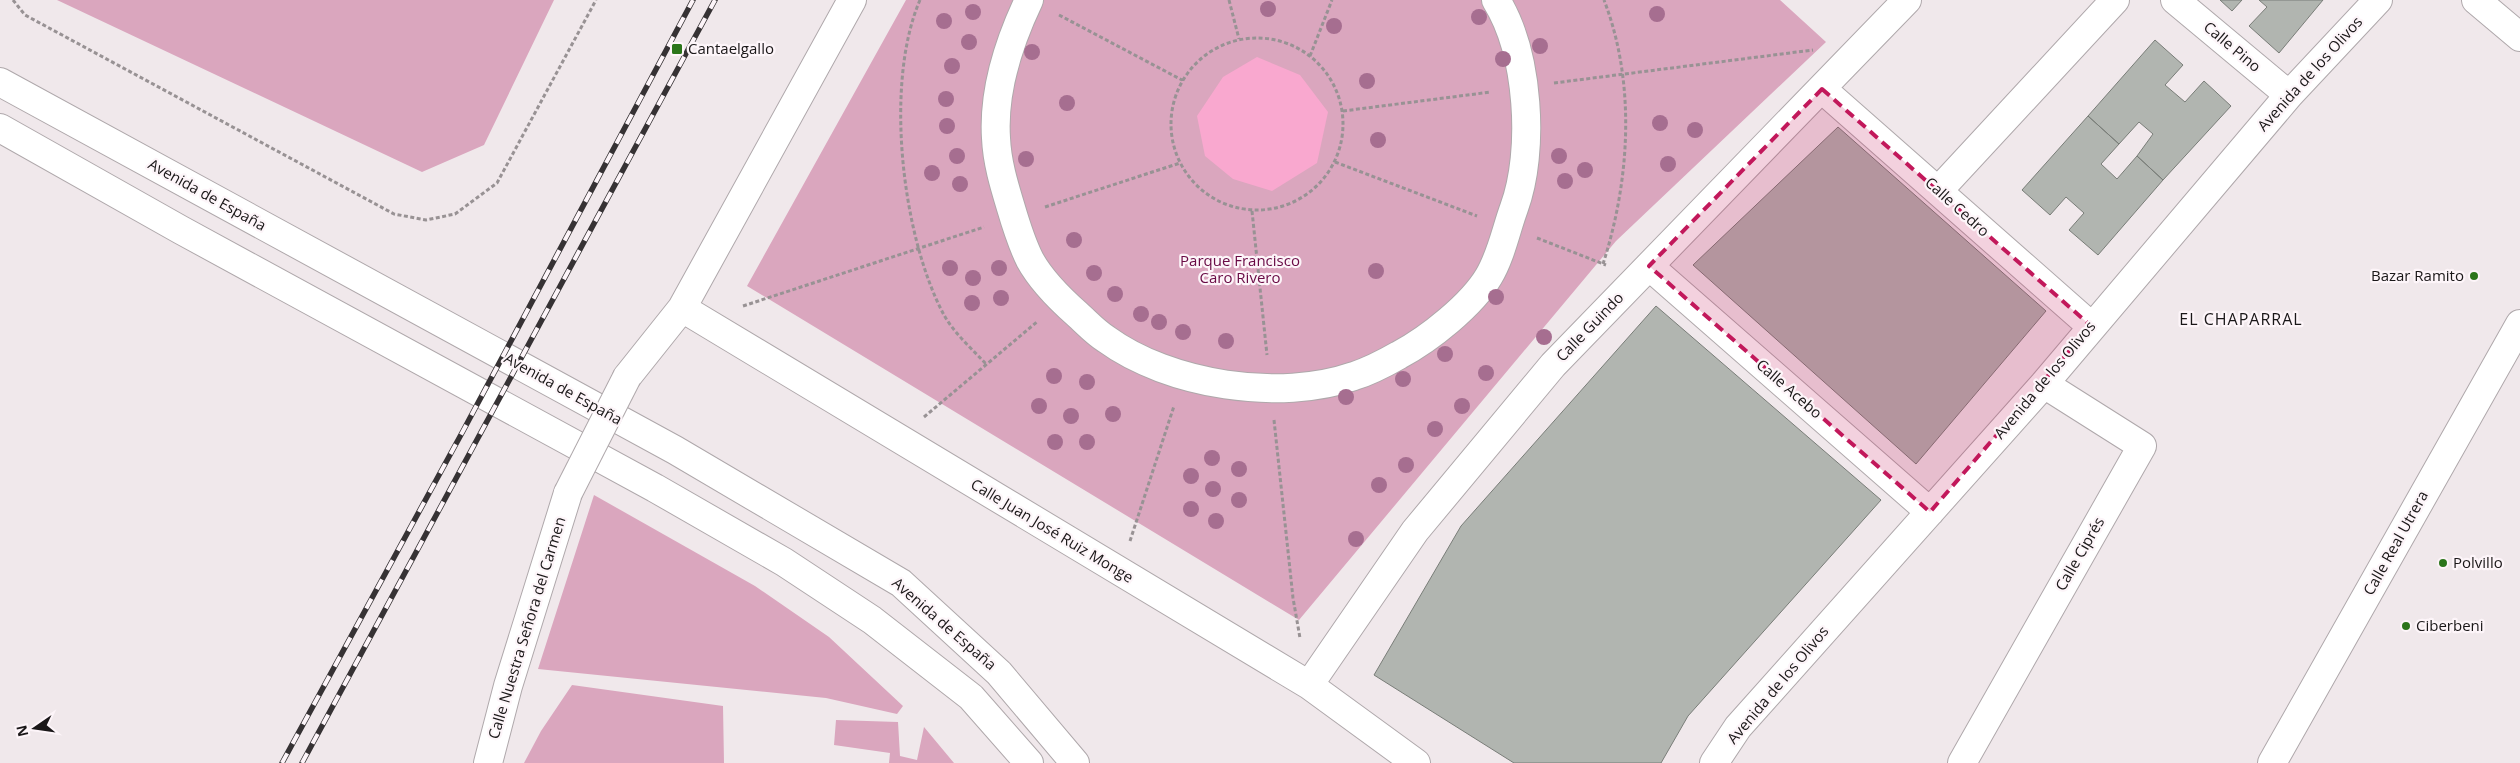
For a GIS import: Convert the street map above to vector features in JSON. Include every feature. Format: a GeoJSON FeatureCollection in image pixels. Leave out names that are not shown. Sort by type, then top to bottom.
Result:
{"type":"FeatureCollection","features":[{"type":"Feature","properties":{"kind":"street","name":"Calle Nuestra Señora del Carmen"},"geometry":{"type":"LineString","coordinates":[[488,763],[508,686],[568,493],[627,377],[682,308],[852,0]]}},
{"type":"Feature","properties":{"kind":"street"},"geometry":{"type":"LineString","coordinates":[[1029,0],[1008,52],[996,109],[996,138],[1000,166],[1014,217],[1031,260],[1062,300],[1105,339],[1128,353],[1184,375],[1209,382],[1244,388],[1271,388],[1330,382],[1352,377],[1420,343],[1466,304],[1489,276],[1520,192],[1527,155],[1523,88],[1518,55],[1496,0]]}},
{"type":"Feature","properties":{"kind":"street","name":"Calle Guindo"},"geometry":{"type":"LineString","coordinates":[[1310,685],[1415,531],[1553,365],[1908,0]]}},
{"type":"Feature","properties":{"kind":"street"},"geometry":{"type":"LineString","coordinates":[[1938,191],[2115,0]]}},
{"type":"Feature","properties":{"kind":"street","name":"Calle Pino"},"geometry":{"type":"LineString","coordinates":[[2175,0],[2289,95]]}},
{"type":"Feature","properties":{"kind":"street","name":"Avenida de los Olivos"},"geometry":{"type":"LineString","coordinates":[[1714,763],[1738,727],[2044,384],[2091,326],[2289,95],[2378,0]]}},
{"type":"Feature","properties":{"kind":"street"},"geometry":{"type":"LineString","coordinates":[[2476,0],[2520,38]]}},
{"type":"Feature","properties":{"kind":"street","name":"Avenida de España"},"geometry":{"type":"LineString","coordinates":[[0,82],[675,450],[901,583],[999,672],[1075,763]]}},
{"type":"Feature","properties":{"kind":"street","name":"Calle Cedro"},"geometry":{"type":"LineString","coordinates":[[1822,89],[2091,326]]}},
{"type":"Feature","properties":{"kind":"street"},"geometry":{"type":"LineString","coordinates":[[0,128],[180,230],[655,488],[784,562],[872,620],[970,697],[1029,763]]}},
{"type":"Feature","properties":{"kind":"street","name":"Calle Acebo"},"geometry":{"type":"LineString","coordinates":[[1649,266],[1930,512]]}},
{"type":"Feature","properties":{"kind":"street","name":"Calle Juan José Ruiz Monge"},"geometry":{"type":"LineString","coordinates":[[682,308],[1310,685],[1416,763]]}},
{"type":"Feature","properties":{"kind":"street","name":"Calle Real Utrera"},"geometry":{"type":"LineString","coordinates":[[2272,763],[2520,324]]}},
{"type":"Feature","properties":{"kind":"street","name":"Calle Ciprés"},"geometry":{"type":"LineString","coordinates":[[1962,763],[2142,446],[2044,384]]}},
{"type":"Feature","properties":{"kind":"path"},"geometry":{"type":"LineString","coordinates":[[13,0],[25,16],[394,214],[426,220],[455,214],[497,184],[596,0]]}},
{"type":"Feature","properties":{"kind":"path"},"geometry":{"type":"LineString","coordinates":[[920,0],[916,10],[906,59],[900,122],[905,182],[924,268],[945,317],[986,364]]}},
{"type":"Feature","properties":{"kind":"path"},"geometry":{"type":"LineString","coordinates":[[1229,0],[1239,39]]}},
{"type":"Feature","properties":{"kind":"path"},"geometry":{"type":"LineString","coordinates":[[1310,56],[1332,0]]}},
{"type":"Feature","properties":{"kind":"path"},"geometry":{"type":"LineString","coordinates":[[1603,264],[1616,219],[1623,170],[1626,123],[1617,46],[1604,0]]}},
{"type":"Feature","properties":{"kind":"path"},"geometry":{"type":"LineString","coordinates":[[1055,13],[1182,80]]}},
{"type":"Feature","properties":{"kind":"path"},"geometry":{"type":"LineString","coordinates":[[1264,37],[1288,43],[1310,56],[1330,78],[1343,111],[1342,145],[1336,162],[1319,185],[1291,204],[1267,210],[1252,211],[1230,206],[1210,197],[1192,182],[1180,163],[1172,143],[1171,121],[1174,100],[1182,80],[1197,61],[1217,47],[1239,39],[1264,37]]}},
{"type":"Feature","properties":{"kind":"path"},"geometry":{"type":"LineString","coordinates":[[1343,111],[1818,49]]}},
{"type":"Feature","properties":{"kind":"path"},"geometry":{"type":"LineString","coordinates":[[726,334],[737,308],[1180,163]]}},
{"type":"Feature","properties":{"kind":"path"},"geometry":{"type":"LineString","coordinates":[[1252,211],[1293,598],[1310,685]]}},
{"type":"Feature","properties":{"kind":"path"},"geometry":{"type":"LineString","coordinates":[[898,438],[1062,300]]}},
{"type":"Feature","properties":{"kind":"path"},"geometry":{"type":"LineString","coordinates":[[1120,572],[1184,375]]}},
{"type":"Feature","properties":{"kind":"highlighted area"},"geometry":{"type":"Polygon","coordinates":[[[1822,89],[2091,326],[1930,512],[1649,266],[1822,89]]]}},
{"type":"Feature","properties":{"kind":"green space"},"geometry":{"type":"Polygon","coordinates":[[[57,0],[554,0],[484,145],[422,172],[57,0]]]}},
{"type":"Feature","properties":{"kind":"green space","name":"Parque Francisco Caro Rivero"},"geometry":{"type":"Polygon","coordinates":[[[906,0],[1780,0],[1826,42],[1616,241],[1299,620],[747,286],[906,0]]]}},
{"type":"Feature","properties":{"kind":"green space"},"geometry":{"type":"Polygon","coordinates":[[[594,495],[755,586],[829,637],[903,706],[897,714],[826,698],[538,669],[594,495]]]}},
{"type":"Feature","properties":{"kind":"green space"},"geometry":{"type":"Polygon","coordinates":[[[572,685],[723,706],[724,763],[524,763],[541,731],[572,685]]]}},
{"type":"Feature","properties":{"kind":"green space"},"geometry":{"type":"Polygon","coordinates":[[[836,720],[898,722],[900,756],[917,760],[924,727],[954,763],[889,763],[890,753],[834,745],[836,720]]]}},
{"type":"Feature","properties":{"kind":"shaded area"},"geometry":{"type":"Polygon","coordinates":[[[1257,57],[1300,75],[1328,112],[1317,163],[1272,191],[1233,179],[1205,156],[1197,116],[1223,77],[1257,57]]]}},
{"type":"Feature","properties":{"kind":"building"},"geometry":{"type":"Polygon","coordinates":[[[2220,0],[2242,0],[2232,11],[2220,0]]]}},
{"type":"Feature","properties":{"kind":"building"},"geometry":{"type":"Polygon","coordinates":[[[2259,0],[2323,0],[2279,53],[2249,26],[2267,7],[2259,0]]]}},
{"type":"Feature","properties":{"kind":"building"},"geometry":{"type":"Polygon","coordinates":[[[2155,40],[2183,65],[2165,85],[2185,102],[2204,81],[2231,106],[2163,180],[2137,156],[2153,134],[2139,122],[2119,144],[2088,116],[2155,40]]]}},
{"type":"Feature","properties":{"kind":"building"},"geometry":{"type":"Polygon","coordinates":[[[2088,116],[2119,144],[2101,164],[2117,179],[2137,156],[2163,180],[2098,255],[2069,230],[2084,213],[2066,197],[2050,215],[2022,190],[2088,116]]]}},
{"type":"Feature","properties":{"kind":"building"},"geometry":{"type":"Polygon","coordinates":[[[1838,127],[2046,311],[1916,464],[1693,265],[1838,127]]]}},
{"type":"Feature","properties":{"kind":"building"},"geometry":{"type":"Polygon","coordinates":[[[1656,306],[1881,500],[1688,716],[1661,763],[1514,763],[1374,675],[1461,526],[1656,306]]]}},
{"type":"Feature","properties":{"kind":"railway"},"geometry":{"type":"LineString","coordinates":[[282,763],[463,431],[693,0]]}},
{"type":"Feature","properties":{"kind":"railway"},"geometry":{"type":"LineString","coordinates":[[302,763],[715,0]]}},
{"type":"Feature","properties":{"kind":"place","name":"Cantaelgallo"},"geometry":{"type":"Point","coordinates":[677,49]}},
{"type":"Feature","properties":{"kind":"place","name":"Bazar Ramito"},"geometry":{"type":"Point","coordinates":[2474,276]}},
{"type":"Feature","properties":{"kind":"place","name":"Polvillo"},"geometry":{"type":"Point","coordinates":[2443,563]}},
{"type":"Feature","properties":{"kind":"place","name":"Ciberbeni"},"geometry":{"type":"Point","coordinates":[2406,626]}},
{"type":"Feature","properties":{"kind":"district","name":"EL CHAPARRAL"},"geometry":{"type":"Point","coordinates":[2241,319]}}]}
